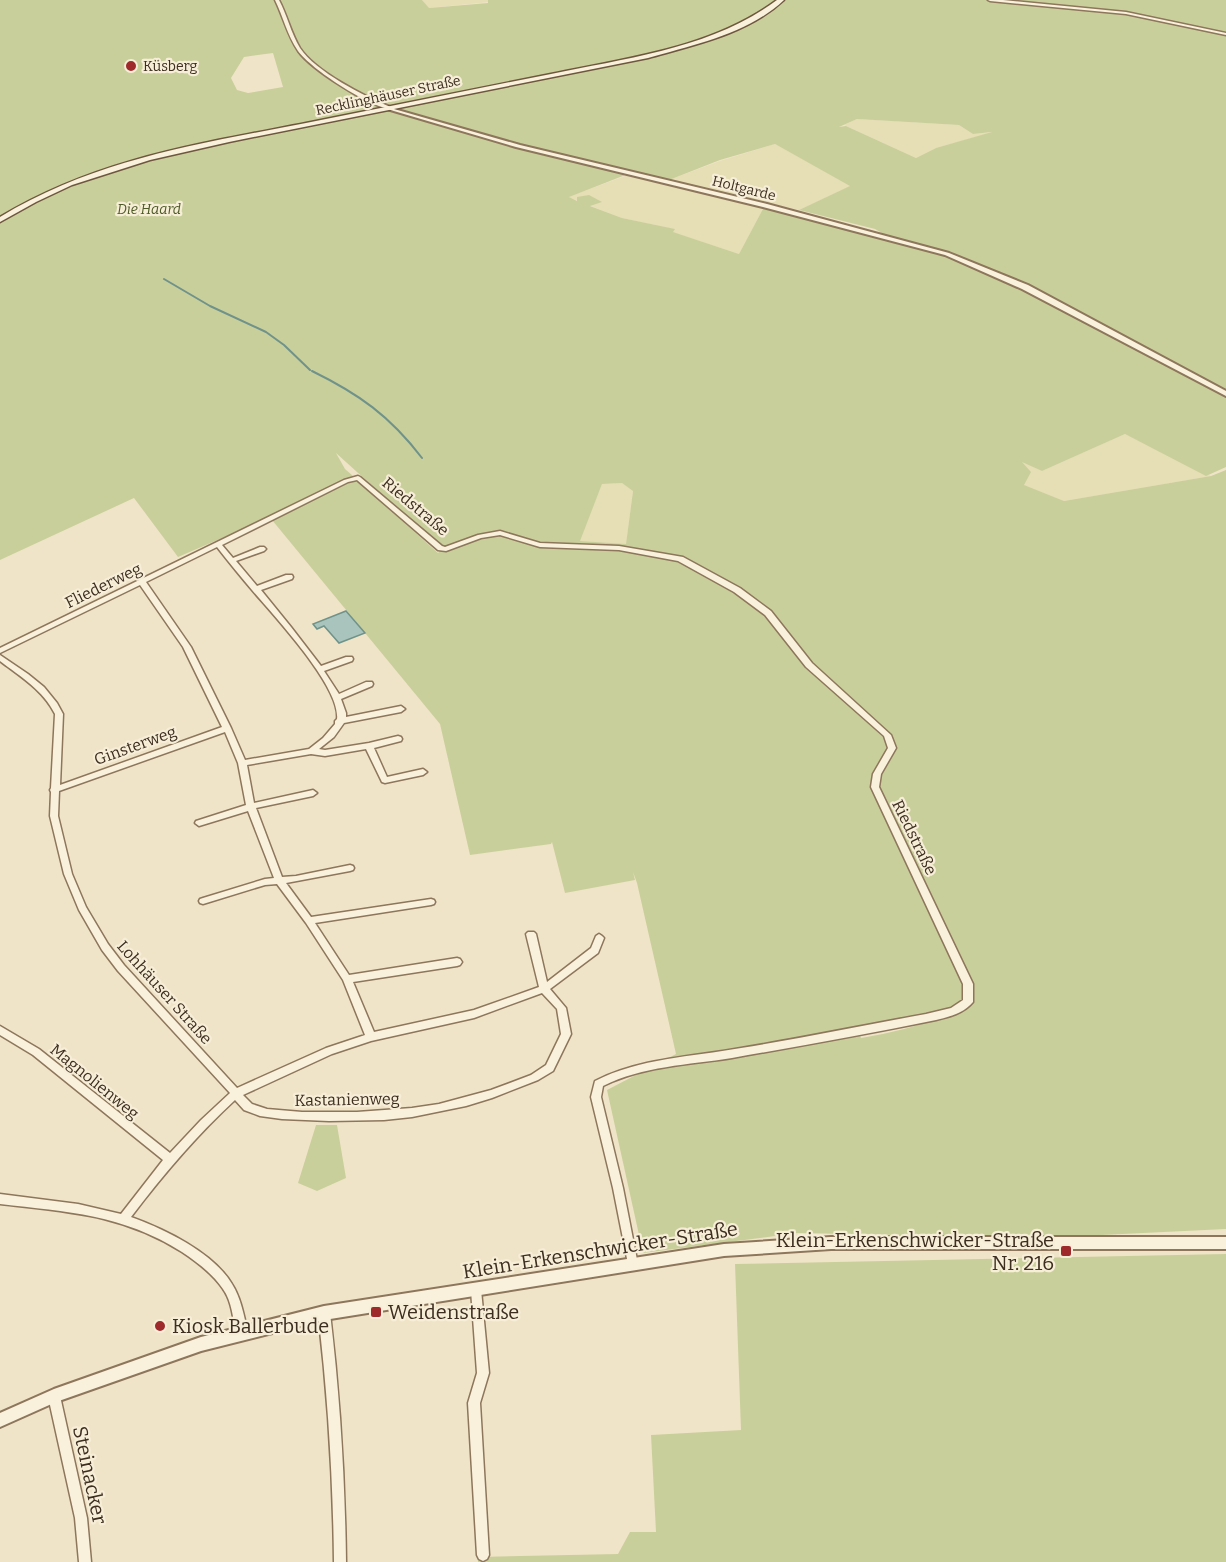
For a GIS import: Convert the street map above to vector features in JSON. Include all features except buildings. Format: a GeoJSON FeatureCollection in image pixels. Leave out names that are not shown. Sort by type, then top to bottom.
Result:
{"type":"FeatureCollection","features":[{"type":"Feature","properties":{"kind":"main road","name":"Recklinghäuser Straße"},"geometry":{"type":"LineString","coordinates":[[0,220],[52,191],[119,167],[204,144],[646,57],[713,37],[757,18],[778,0]]}},
{"type":"Feature","properties":{"kind":"street","name":"Holtgarde"},"geometry":{"type":"LineString","coordinates":[[277,0],[294,39],[308,58],[365,97],[389,108],[518,146],[765,205],[947,254],[1025,287],[1226,394]]}},
{"type":"Feature","properties":{"kind":"street"},"geometry":{"type":"LineString","coordinates":[[990,0],[1126,13],[1226,34]]}},
{"type":"Feature","properties":{"kind":"street","name":"Fliederweg"},"geometry":{"type":"LineString","coordinates":[[0,651],[346,481],[358,478],[364,482]]}},
{"type":"Feature","properties":{"kind":"street","name":"Riedstraße"},"geometry":{"type":"LineString","coordinates":[[364,482],[440,548],[446,549],[480,536],[500,533],[540,545],[619,548],[650,552],[680,559],[695,566],[737,590],[768,614],[829,686],[887,735],[892,748],[877,774],[875,787],[968,984],[968,1002],[962,1008],[928,1017],[812,1040],[655,1066],[611,1076],[598,1084],[596,1097],[618,1188],[633,1265]]}},
{"type":"Feature","properties":{"kind":"street"},"geometry":{"type":"LineString","coordinates":[[218,544],[321,669],[336,698],[342,713],[339,721],[324,742],[311,751]]}},
{"type":"Feature","properties":{"kind":"street"},"geometry":{"type":"LineString","coordinates":[[231,561],[262,549]]}},
{"type":"Feature","properties":{"kind":"street"},"geometry":{"type":"LineString","coordinates":[[255,590],[289,577]]}},
{"type":"Feature","properties":{"kind":"street"},"geometry":{"type":"LineString","coordinates":[[141,581],[187,647],[227,728],[242,763],[251,807],[280,882],[347,979],[371,1037]]}},
{"type":"Feature","properties":{"kind":"street","name":"Lohhäuser Straße"},"geometry":{"type":"LineString","coordinates":[[0,657],[43,691],[56,706],[59,714],[61,725],[54,790],[54,816],[68,874],[82,908],[105,947],[121,968],[236,1093]]}},
{"type":"Feature","properties":{"kind":"street"},"geometry":{"type":"LineString","coordinates":[[321,669],[348,659]]}},
{"type":"Feature","properties":{"kind":"street"},"geometry":{"type":"LineString","coordinates":[[336,698],[369,684]]}},
{"type":"Feature","properties":{"kind":"street"},"geometry":{"type":"LineString","coordinates":[[339,721],[401,709]]}},
{"type":"Feature","properties":{"kind":"street","name":"Ginsterweg"},"geometry":{"type":"LineString","coordinates":[[54,790],[227,728]]}},
{"type":"Feature","properties":{"kind":"street"},"geometry":{"type":"LineString","coordinates":[[242,763],[311,751],[325,753],[398,739]]}},
{"type":"Feature","properties":{"kind":"street"},"geometry":{"type":"LineString","coordinates":[[369,746],[385,780],[423,772]]}},
{"type":"Feature","properties":{"kind":"street"},"geometry":{"type":"LineString","coordinates":[[199,823],[251,807],[313,793]]}},
{"type":"Feature","properties":{"kind":"street"},"geometry":{"type":"LineString","coordinates":[[203,901],[265,882],[280,882],[350,868]]}},
{"type":"Feature","properties":{"kind":"street"},"geometry":{"type":"LineString","coordinates":[[309,921],[431,902]]}},
{"type":"Feature","properties":{"kind":"street","name":"Kastanienweg"},"geometry":{"type":"LineString","coordinates":[[531,934],[544,989],[561,1008],[566,1034],[550,1068],[520,1083],[474,1100],[383,1117],[330,1118],[266,1112],[248,1107],[236,1093],[329,1051],[371,1037],[474,1014],[544,989],[596,950],[599,938]]}},
{"type":"Feature","properties":{"kind":"street"},"geometry":{"type":"LineString","coordinates":[[347,979],[457,962]]}},
{"type":"Feature","properties":{"kind":"street","name":"Magnolienweg"},"geometry":{"type":"LineString","coordinates":[[0,1030],[36,1052],[169,1159]]}},
{"type":"Feature","properties":{"kind":"street"},"geometry":{"type":"LineString","coordinates":[[123,1219],[169,1159],[199,1125],[236,1093]]}},
{"type":"Feature","properties":{"kind":"street"},"geometry":{"type":"LineString","coordinates":[[0,1199],[61,1207],[123,1219],[192,1254],[219,1275],[233,1296],[242,1333]]}},
{"type":"Feature","properties":{"kind":"street","name":"Klein-Erkenschwicker-Straße"},"geometry":{"type":"LineString","coordinates":[[0,1420],[54,1396],[128,1368],[242,1333],[324,1313],[724,1250],[831,1243],[1226,1243]]}},
{"type":"Feature","properties":{"kind":"street"},"geometry":{"type":"LineString","coordinates":[[476,1290],[483,1373],[474,1403],[483,1555]]}},
{"type":"Feature","properties":{"kind":"street"},"geometry":{"type":"LineString","coordinates":[[324,1313],[336,1429],[340,1562]]}},
{"type":"Feature","properties":{"kind":"street","name":"Steinacker"},"geometry":{"type":"LineString","coordinates":[[54,1396],[81,1518],[86,1562]]}},
{"type":"Feature","properties":{"kind":"shaded area"},"geometry":{"type":"Polygon","coordinates":[[[422,0],[488,0],[489,2],[428,8],[422,0]]]}},
{"type":"Feature","properties":{"kind":"shaded area"},"geometry":{"type":"Polygon","coordinates":[[[857,119],[959,125],[973,134],[995,132],[936,148],[916,158],[844,125],[857,119]]]}},
{"type":"Feature","properties":{"kind":"shaded area"},"geometry":{"type":"Polygon","coordinates":[[[775,144],[851,186],[799,210],[669,180],[720,161],[775,144]]]}},
{"type":"Feature","properties":{"kind":"shaded area"},"geometry":{"type":"Polygon","coordinates":[[[628,175],[668,181],[765,205],[739,254],[672,232],[674,229],[622,218],[568,197],[628,175]]]}},
{"type":"Feature","properties":{"kind":"shaded area"},"geometry":{"type":"Polygon","coordinates":[[[1125,434],[1211,476],[1064,501],[1023,485],[1020,460],[1042,471],[1125,434]]]}},
{"type":"Feature","properties":{"kind":"shaded area"},"geometry":{"type":"Polygon","coordinates":[[[622,483],[633,490],[626,544],[579,541],[602,484],[622,483]]]}},
{"type":"Feature","properties":{"kind":"green space","name":"Die Haard"},"geometry":{"type":"Polygon","coordinates":[[[0,0],[422,0],[429,8],[488,3],[488,0],[1226,0],[1226,467],[1206,476],[1125,434],[1042,471],[1022,462],[1031,472],[1024,485],[1064,501],[1211,476],[1226,470],[1226,1229],[1040,1238],[798,1233],[643,1253],[607,1090],[676,1054],[637,883],[633,872],[635,880],[565,893],[552,842],[551,844],[470,855],[440,724],[272,520],[346,482],[359,482],[438,553],[442,549],[336,453],[345,469],[353,476],[243,529],[178,557],[134,498],[0,560],[0,0]],[[273,53],[244,57],[231,78],[237,90],[248,93],[283,87],[273,53]],[[857,119],[839,127],[846,126],[916,158],[936,148],[992,132],[973,134],[959,125],[857,119]],[[775,144],[720,160],[669,180],[633,172],[569,197],[577,201],[577,197],[589,195],[602,202],[590,206],[622,218],[675,229],[673,232],[739,254],[765,205],[885,235],[875,229],[799,210],[850,186],[775,144]],[[622,483],[602,484],[580,541],[626,544],[633,491],[622,483]],[[971,1004],[858,1029],[861,1038],[889,1033],[930,1021],[970,1007],[971,1004]]]}},
{"type":"Feature","properties":{"kind":"green space"},"geometry":{"type":"Polygon","coordinates":[[[316,1125],[337,1125],[346,1178],[317,1191],[298,1183],[316,1125]]]}},
{"type":"Feature","properties":{"kind":"green space"},"geometry":{"type":"Polygon","coordinates":[[[1226,1254],[1226,1562],[478,1562],[478,1557],[618,1554],[630,1532],[656,1532],[651,1435],[741,1430],[735,1264],[1226,1254]]]}},
{"type":"Feature","properties":{"kind":"water"},"geometry":{"type":"Polygon","coordinates":[[[346,611],[365,633],[339,643],[324,626],[317,629],[313,624],[346,611]]]}},
{"type":"Feature","properties":{"kind":"waterway"},"geometry":{"type":"LineString","coordinates":[[164,279],[210,306],[266,332],[284,345],[310,370]]}},
{"type":"Feature","properties":{"kind":"waterway"},"geometry":{"type":"LineString","coordinates":[[312,371],[345,388],[373,407],[398,430],[422,458]]}},
{"type":"Feature","properties":{"kind":"place","name":"Küsberg"},"geometry":{"type":"Point","coordinates":[131,66]}},
{"type":"Feature","properties":{"kind":"place","name":"Klein-Erkenschwicker-Straße Nr. 216"},"geometry":{"type":"Point","coordinates":[1066,1251]}},
{"type":"Feature","properties":{"kind":"place","name":"Weidenstraße"},"geometry":{"type":"Point","coordinates":[376,1312]}},
{"type":"Feature","properties":{"kind":"place","name":"Kiosk Ballerbude"},"geometry":{"type":"Point","coordinates":[160,1326]}}]}
